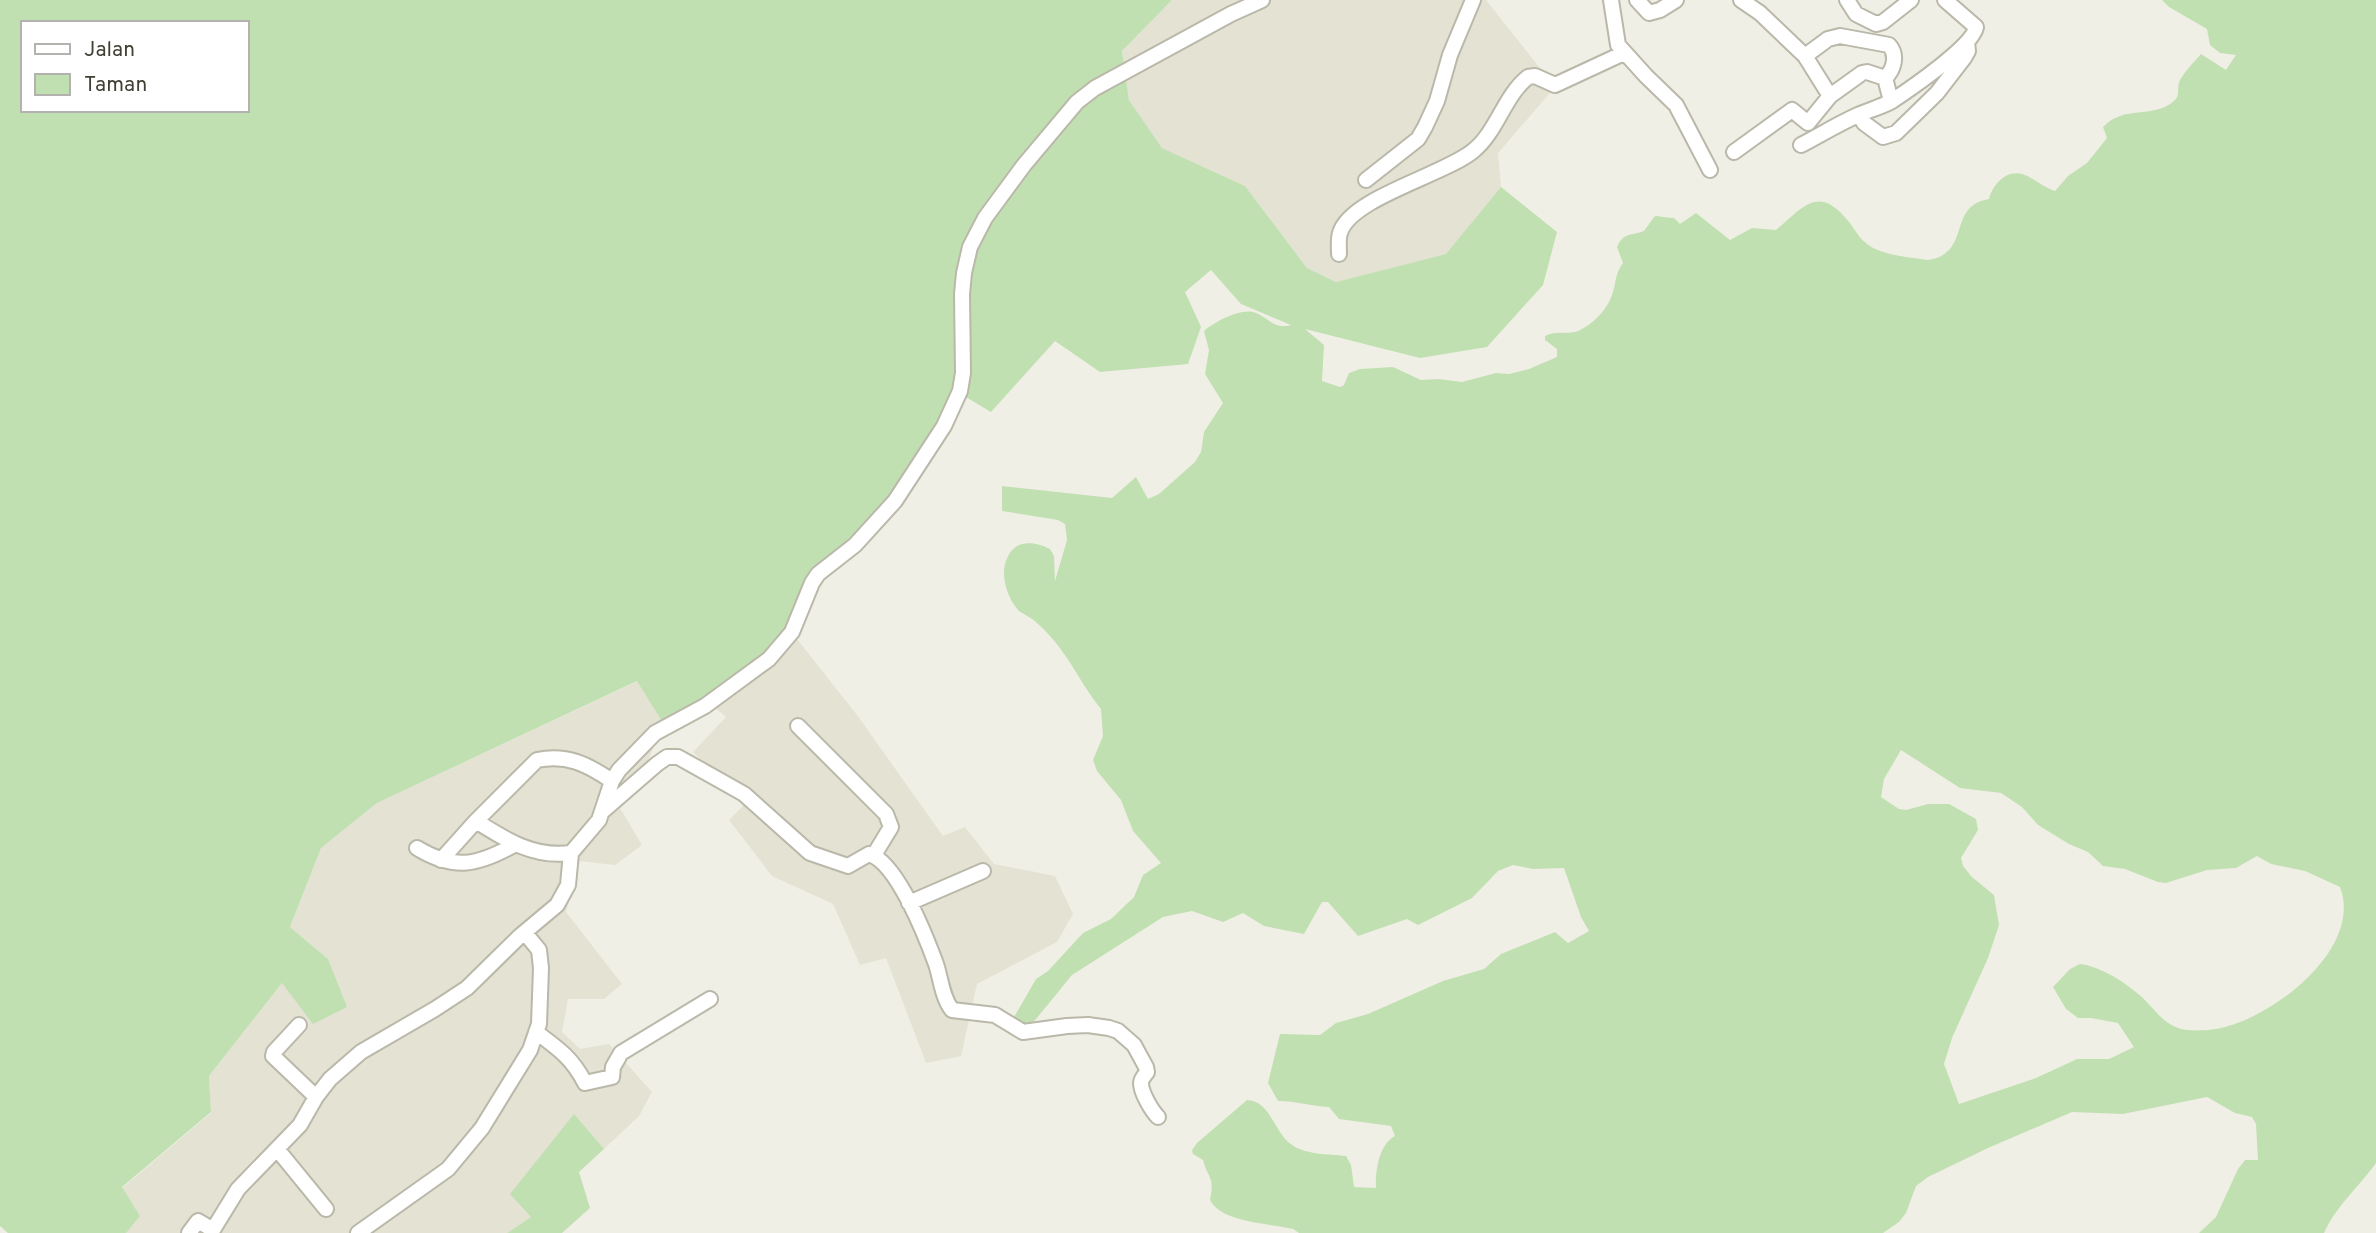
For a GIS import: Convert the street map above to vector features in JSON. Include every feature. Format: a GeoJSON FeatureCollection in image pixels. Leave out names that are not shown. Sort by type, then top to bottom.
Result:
{"type":"FeatureCollection","features":[{"type":"Feature","properties":{"kind":"street"},"geometry":{"type":"LineString","coordinates":[[189,1233],[198,1221],[212,1231],[238,1189],[300,1125],[330,1079],[361,1052],[467,988],[558,905],[568,885],[571,853],[599,820],[612,780],[619,769],[655,733],[705,706],[769,659],[792,632],[818,574],[855,545],[895,501],[954,407],[963,373],[962,294],[970,247],[985,218],[1024,164],[1077,102],[1095,88],[1262,0]]}},
{"type":"Feature","properties":{"kind":"street"},"geometry":{"type":"LineString","coordinates":[[1366,180],[1418,139],[1437,101],[1450,55],[1473,0]]}},
{"type":"Feature","properties":{"kind":"street"},"geometry":{"type":"LineString","coordinates":[[1611,0],[1618,45],[1676,105],[1710,170]]}},
{"type":"Feature","properties":{"kind":"street"},"geometry":{"type":"LineString","coordinates":[[1637,0],[1649,13],[1676,0]]}},
{"type":"Feature","properties":{"kind":"street"},"geometry":{"type":"LineString","coordinates":[[1741,0],[1760,13],[1805,56],[1830,96]]}},
{"type":"Feature","properties":{"kind":"street"},"geometry":{"type":"LineString","coordinates":[[1847,0],[1856,14],[1876,24],[1883,22],[1911,0]]}},
{"type":"Feature","properties":{"kind":"street"},"geometry":{"type":"LineString","coordinates":[[1801,145],[1891,101],[1937,69],[1967,42],[1976,32],[1976,27],[1945,0]]}},
{"type":"Feature","properties":{"kind":"street"},"geometry":{"type":"LineString","coordinates":[[1805,56],[1829,39],[1840,36],[1889,45],[1894,54],[1894,62],[1890,74],[1885,78]]}},
{"type":"Feature","properties":{"kind":"street"},"geometry":{"type":"LineString","coordinates":[[1859,115],[1864,123],[1883,137],[1896,133],[1937,93],[1964,58],[1968,51],[1967,42]]}},
{"type":"Feature","properties":{"kind":"street"},"geometry":{"type":"LineString","coordinates":[[1339,254],[1339,234],[1350,218],[1381,196],[1430,175],[1476,149],[1528,77],[1535,76],[1555,85],[1624,53]]}},
{"type":"Feature","properties":{"kind":"street"},"geometry":{"type":"LineString","coordinates":[[1734,152],[1792,110],[1808,123],[1830,96],[1863,73],[1885,78]]}},
{"type":"Feature","properties":{"kind":"street"},"geometry":{"type":"LineString","coordinates":[[1885,78],[1891,101]]}},
{"type":"Feature","properties":{"kind":"street"},"geometry":{"type":"LineString","coordinates":[[797,726],[886,814],[891,827],[874,855]]}},
{"type":"Feature","properties":{"kind":"street"},"geometry":{"type":"LineString","coordinates":[[441,860],[537,760],[562,757],[581,762],[612,780]]}},
{"type":"Feature","properties":{"kind":"street"},"geometry":{"type":"LineString","coordinates":[[604,810],[657,764],[667,757],[678,757],[744,793],[810,853],[848,866],[869,854],[874,855],[882,860],[895,876],[909,903],[927,940],[946,1003],[951,1010],[995,1015],[1023,1032],[1087,1025],[1118,1031],[1134,1045],[1146,1067],[1147,1072],[1141,1084],[1148,1107],[1158,1117]]}},
{"type":"Feature","properties":{"kind":"street"},"geometry":{"type":"LineString","coordinates":[[476,821],[514,845],[546,853],[571,853]]}},
{"type":"Feature","properties":{"kind":"street"},"geometry":{"type":"LineString","coordinates":[[417,848],[441,860],[470,863],[487,860],[514,845]]}},
{"type":"Feature","properties":{"kind":"street"},"geometry":{"type":"LineString","coordinates":[[909,903],[983,870]]}},
{"type":"Feature","properties":{"kind":"street"},"geometry":{"type":"LineString","coordinates":[[358,1233],[448,1169],[482,1128],[530,1050],[539,1024],[541,968],[539,950],[525,933]]}},
{"type":"Feature","properties":{"kind":"street"},"geometry":{"type":"LineString","coordinates":[[536,1032],[566,1054],[585,1083],[590,1084],[612,1077],[613,1067],[621,1053],[710,999]]}},
{"type":"Feature","properties":{"kind":"street"},"geometry":{"type":"LineString","coordinates":[[299,1025],[274,1052],[274,1056],[316,1097]]}},
{"type":"Feature","properties":{"kind":"street"},"geometry":{"type":"LineString","coordinates":[[277,1149],[326,1209]]}},
{"type":"Feature","properties":{"kind":"shaded area"},"geometry":{"type":"Polygon","coordinates":[[[1172,0],[1486,0],[1555,87],[1498,153],[1501,187],[1447,254],[1336,282],[1307,268],[1245,186],[1162,148],[1129,100],[1122,51],[1172,0]]]}},
{"type":"Feature","properties":{"kind":"shaded area"},"geometry":{"type":"Polygon","coordinates":[[[789,629],[857,715],[943,836],[965,827],[994,864],[1055,876],[1073,914],[1057,942],[977,984],[961,1056],[926,1063],[886,958],[860,965],[833,904],[772,876],[729,820],[745,804],[693,752],[726,717],[706,700],[775,645],[789,629]]]}},
{"type":"Feature","properties":{"kind":"shaded area"},"geometry":{"type":"Polygon","coordinates":[[[638,681],[663,723],[647,763],[620,808],[642,845],[615,865],[580,861],[566,912],[622,984],[604,999],[568,999],[562,1032],[580,1049],[609,1044],[652,1092],[639,1116],[604,1149],[574,1115],[531,1217],[507,1233],[126,1233],[140,1216],[122,1188],[211,1113],[209,1076],[282,983],[328,959],[290,927],[321,848],[377,803],[638,681]]]}},
{"type":"Feature","properties":{"kind":"green space"},"geometry":{"type":"Polygon","coordinates":[[[0,0],[1172,0],[1122,51],[1129,100],[1162,148],[1245,186],[1307,268],[1336,282],[1446,254],[1501,187],[1557,232],[1543,285],[1487,347],[1420,358],[1305,329],[1324,345],[1322,381],[1340,387],[1344,385],[1349,373],[1360,369],[1393,367],[1421,380],[1462,382],[1496,373],[1509,374],[1529,369],[1557,357],[1557,349],[1545,340],[1545,336],[1578,331],[1598,316],[1610,301],[1623,263],[1617,247],[1619,242],[1625,237],[1644,231],[1655,216],[1674,218],[1680,224],[1696,213],[1730,240],[1752,228],[1776,230],[1803,207],[1820,202],[1838,210],[1863,241],[1876,249],[1898,256],[1928,260],[1942,256],[1956,239],[1968,210],[1976,203],[1989,199],[1995,186],[2004,177],[2018,173],[2055,191],[2068,176],[2087,163],[2107,138],[2103,127],[2111,120],[2156,110],[2174,101],[2180,80],[2201,54],[2226,70],[2236,55],[2220,53],[2210,45],[2207,29],[2162,0],[2376,0],[2376,1163],[2341,1205],[2324,1233],[2199,1233],[2216,1217],[2238,1169],[2245,1160],[2258,1160],[2256,1124],[2252,1117],[2235,1113],[2207,1097],[2123,1114],[2072,1112],[1928,1177],[1916,1186],[1906,1213],[1899,1222],[1883,1233],[1299,1233],[1293,1229],[1235,1218],[1216,1208],[1210,1200],[1211,1182],[1203,1160],[1193,1154],[1192,1150],[1247,1100],[1262,1106],[1292,1145],[1311,1152],[1346,1156],[1351,1165],[1354,1187],[1376,1188],[1377,1167],[1382,1152],[1395,1136],[1391,1126],[1339,1119],[1329,1107],[1278,1101],[1268,1083],[1280,1034],[1320,1035],[1336,1023],[1368,1014],[1443,981],[1484,969],[1501,954],[1555,932],[1568,943],[1589,931],[1581,917],[1564,868],[1533,869],[1513,865],[1498,871],[1472,898],[1418,925],[1407,919],[1358,936],[1328,902],[1322,902],[1304,934],[1264,926],[1243,913],[1223,922],[1192,911],[1163,917],[1072,975],[1032,1024],[1024,1028],[1013,1019],[1036,979],[1048,971],[1083,933],[1111,919],[1134,897],[1143,875],[1161,863],[1133,831],[1121,800],[1097,771],[1093,760],[1103,736],[1101,709],[1047,633],[1019,611],[1011,601],[1006,587],[1004,567],[1007,559],[1015,548],[1027,543],[1050,549],[1054,556],[1055,581],[1067,540],[1065,524],[1058,520],[1002,511],[1002,486],[1112,498],[1136,477],[1148,499],[1159,494],[1195,462],[1201,452],[1204,432],[1223,403],[1205,374],[1209,350],[1204,331],[1221,320],[1243,312],[1256,313],[1280,326],[1291,325],[1241,304],[1211,270],[1185,292],[1201,327],[1188,364],[1100,372],[1055,341],[991,412],[959,393],[928,450],[848,548],[816,573],[788,629],[775,645],[706,700],[663,723],[637,681],[377,803],[321,848],[290,927],[328,959],[347,1007],[313,1024],[282,983],[209,1076],[211,1112],[122,1187],[140,1216],[126,1233],[8,1233],[0,1226],[0,0]],[[1901,750],[1884,779],[1881,797],[1899,809],[1906,810],[1928,804],[1949,804],[1976,819],[1978,830],[1961,858],[1963,866],[1972,877],[1994,895],[1999,925],[1988,958],[1952,1038],[1944,1064],[1959,1104],[2036,1078],[2077,1059],[2109,1059],[2134,1047],[2118,1023],[2078,1018],[2066,1009],[2053,987],[2070,969],[2080,964],[2103,971],[2125,984],[2172,1025],[2188,1030],[2212,1030],[2246,1020],[2290,993],[2311,975],[2339,932],[2344,910],[2340,887],[2305,871],[2271,864],[2257,856],[2236,868],[2207,870],[2166,883],[2158,882],[2125,869],[2103,866],[2088,852],[2038,825],[2022,807],[2001,793],[1960,788],[1901,750]]]}},
{"type":"Feature","properties":{"kind":"green space"},"geometry":{"type":"Polygon","coordinates":[[[574,1114],[604,1149],[579,1172],[590,1208],[562,1233],[507,1233],[531,1217],[510,1194],[574,1114]]]}}]}
